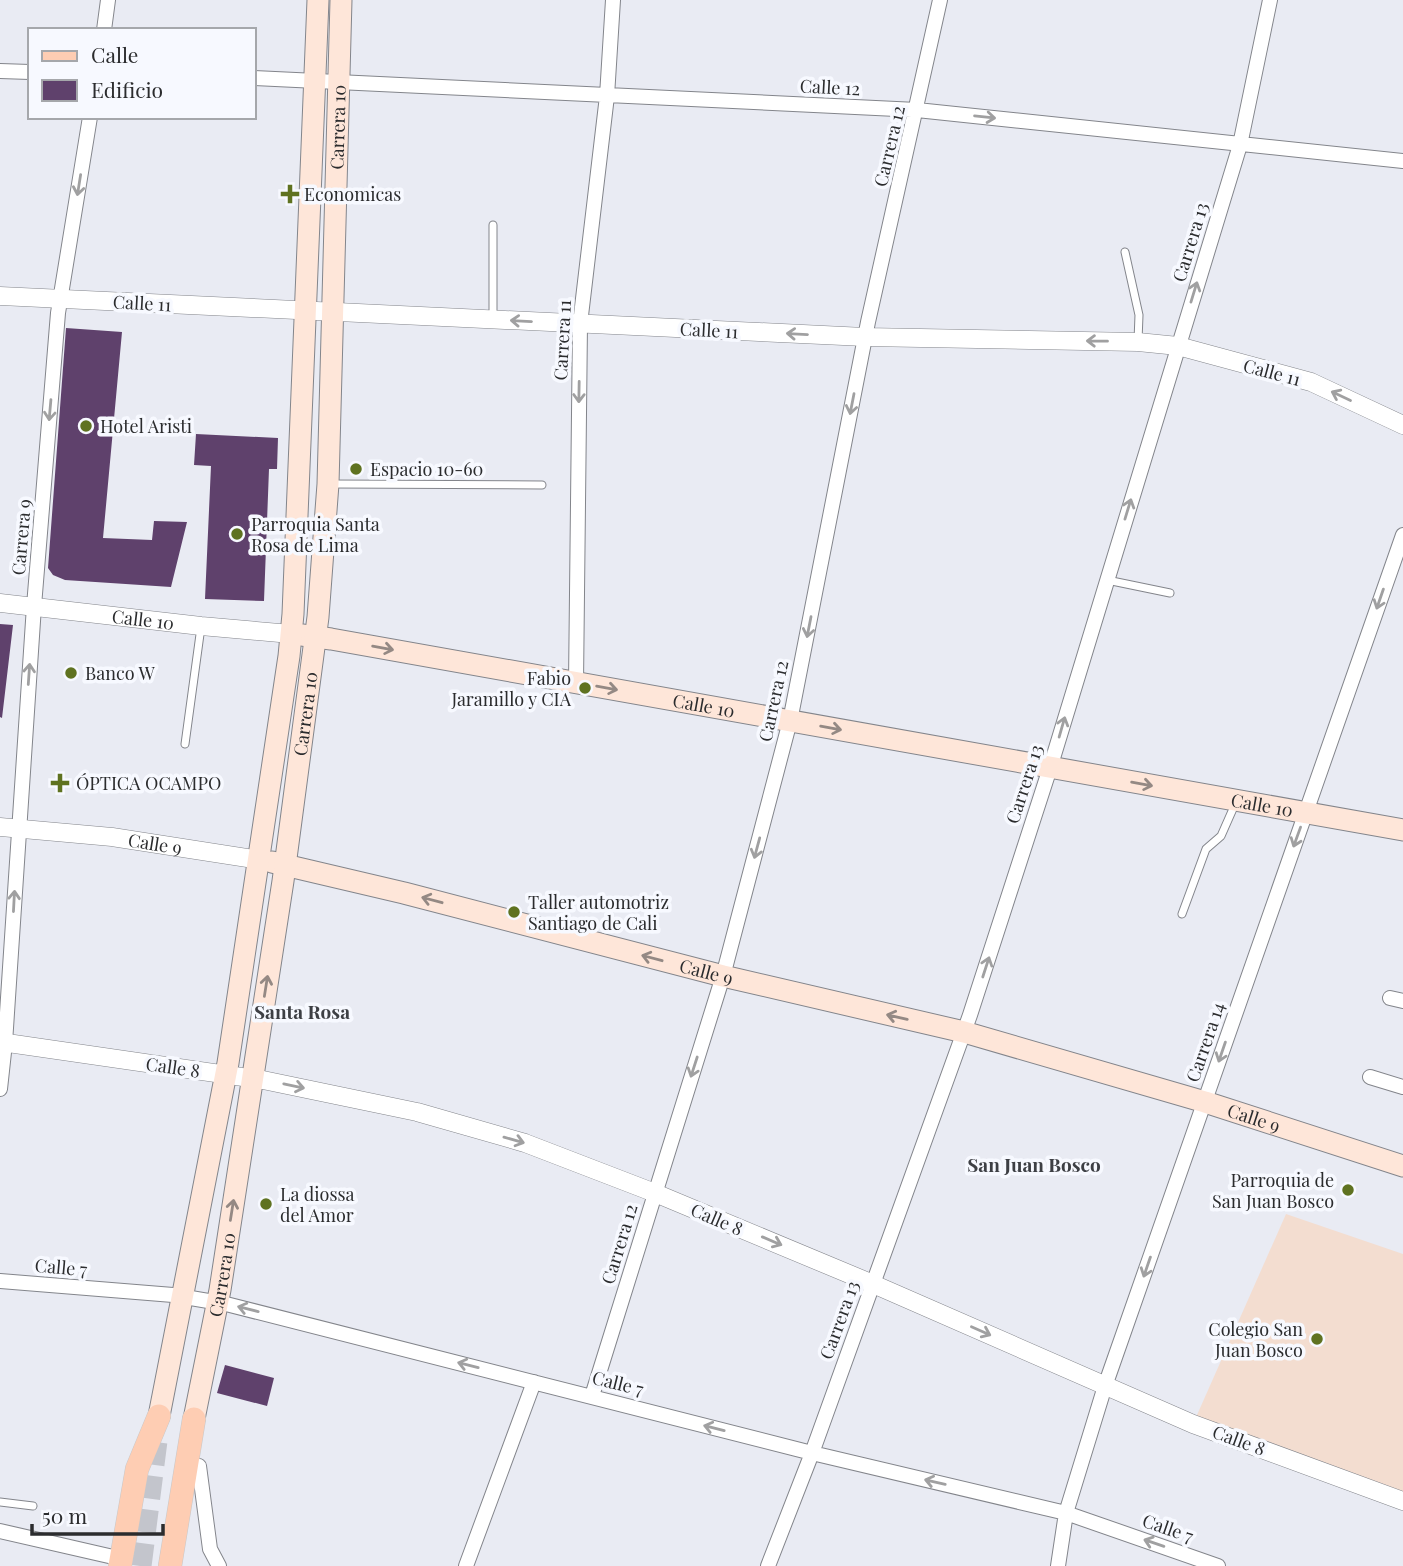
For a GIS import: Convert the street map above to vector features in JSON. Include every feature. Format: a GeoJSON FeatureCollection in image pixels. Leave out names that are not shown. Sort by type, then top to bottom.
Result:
{"type":"FeatureCollection","features":[{"type":"Feature","properties":{"kind":"main road","name":"Carrera 10"},"geometry":{"type":"LineString","coordinates":[[158,1424],[226,1074],[260,860],[291,634],[318,0]]}},
{"type":"Feature","properties":{"kind":"main road","name":"Carrera 10"},"geometry":{"type":"LineString","coordinates":[[193,1426],[217,1302],[252,1078],[316,637],[328,484],[341,0]]}},
{"type":"Feature","properties":{"kind":"main road","name":"Calle 10"},"geometry":{"type":"LineString","coordinates":[[291,634],[1403,831]]}},
{"type":"Feature","properties":{"kind":"main road","name":"Calle 9"},"geometry":{"type":"LineString","coordinates":[[260,860],[285,864],[723,976],[964,1032],[1205,1101],[1403,1166]]}},
{"type":"Feature","properties":{"kind":"main road"},"geometry":{"type":"LineString","coordinates":[[121,1562],[137,1469],[158,1424]]}},
{"type":"Feature","properties":{"kind":"main road"},"geometry":{"type":"LineString","coordinates":[[185,1566],[199,1466],[193,1426]]}},
{"type":"Feature","properties":{"kind":"main road"},"geometry":{"type":"LineString","coordinates":[[170,1566],[193,1426]]}},
{"type":"Feature","properties":{"kind":"street"},"geometry":{"type":"LineString","coordinates":[[104,28],[108,0]]}},
{"type":"Feature","properties":{"kind":"street","name":"Carrera 11"},"geometry":{"type":"LineString","coordinates":[[576,683],[580,324],[607,96],[613,0]]}},
{"type":"Feature","properties":{"kind":"street","name":"Carrera 12"},"geometry":{"type":"LineString","coordinates":[[592,1396],[723,976],[790,721],[865,337],[940,0]]}},
{"type":"Feature","properties":{"kind":"street","name":"Carrera 13"},"geometry":{"type":"LineString","coordinates":[[768,1566],[812,1453],[964,1032],[1050,768],[1240,145],[1270,0]]}},
{"type":"Feature","properties":{"kind":"street"},"geometry":{"type":"LineString","coordinates":[[0,71],[28,72]]}},
{"type":"Feature","properties":{"kind":"street","name":"Calle 12"},"geometry":{"type":"LineString","coordinates":[[256,78],[917,110],[1403,162]]}},
{"type":"Feature","properties":{"kind":"street","name":"Carrera 9"},"geometry":{"type":"LineString","coordinates":[[0,1088],[9,827],[34,606],[61,299],[90,119]]}},
{"type":"Feature","properties":{"kind":"street","name":"Calle 11"},"geometry":{"type":"LineString","coordinates":[[0,296],[865,337],[1138,342],[1178,346],[1311,382],[1403,425]]}},
{"type":"Feature","properties":{"kind":"street","name":"Carrera 14"},"geometry":{"type":"LineString","coordinates":[[1058,1566],[1066,1513],[1105,1386],[1403,535]]}},
{"type":"Feature","properties":{"kind":"street","name":"Calle 10"},"geometry":{"type":"LineString","coordinates":[[0,603],[291,634]]}},
{"type":"Feature","properties":{"kind":"street","name":"Calle 9"},"geometry":{"type":"LineString","coordinates":[[9,827],[113,837],[260,860]]}},
{"type":"Feature","properties":{"kind":"street","name":"Calle 8"},"geometry":{"type":"LineString","coordinates":[[3,1042],[252,1078],[417,1112],[525,1143],[655,1193],[873,1284],[1194,1424],[1403,1502]]}},
{"type":"Feature","properties":{"kind":"street"},"geometry":{"type":"LineString","coordinates":[[1370,1077],[1403,1087]]}},
{"type":"Feature","properties":{"kind":"street","name":"Calle 7"},"geometry":{"type":"LineString","coordinates":[[0,1281],[217,1302],[812,1453],[1066,1513],[1218,1566]]}},
{"type":"Feature","properties":{"kind":"street"},"geometry":{"type":"LineString","coordinates":[[466,1566],[534,1382]]}},
{"type":"Feature","properties":{"kind":"street"},"geometry":{"type":"LineString","coordinates":[[199,1466],[210,1549],[219,1566]]}},
{"type":"Feature","properties":{"kind":"street"},"geometry":{"type":"LineString","coordinates":[[0,1531],[121,1562]]}},
{"type":"Feature","properties":{"kind":"lane"},"geometry":{"type":"LineString","coordinates":[[493,225],[493,319]]}},
{"type":"Feature","properties":{"kind":"lane"},"geometry":{"type":"LineString","coordinates":[[1125,252],[1139,315],[1138,342]]}},
{"type":"Feature","properties":{"kind":"lane"},"geometry":{"type":"LineString","coordinates":[[328,484],[542,485]]}},
{"type":"Feature","properties":{"kind":"lane"},"geometry":{"type":"LineString","coordinates":[[1106,580],[1170,593]]}},
{"type":"Feature","properties":{"kind":"lane"},"geometry":{"type":"LineString","coordinates":[[185,744],[201,626]]}},
{"type":"Feature","properties":{"kind":"lane"},"geometry":{"type":"LineString","coordinates":[[1182,914],[1206,849],[1221,836],[1237,801]]}},
{"type":"Feature","properties":{"kind":"lane"},"geometry":{"type":"LineString","coordinates":[[0,1502],[33,1506]]}},
{"type":"Feature","properties":{"kind":"shaded area","name":"Colegio San Juan Bosco"},"geometry":{"type":"Polygon","coordinates":[[[1286,1214],[1403,1254],[1403,1501],[1193,1424],[1286,1214]]]}},
{"type":"Feature","properties":{"kind":"building","name":"Hotel Aristi"},"geometry":{"type":"Polygon","coordinates":[[[66,328],[122,332],[103,538],[152,540],[154,521],[187,522],[171,587],[65,580],[53,575],[48,568],[66,328]]]}},
{"type":"Feature","properties":{"kind":"building","name":"Parroquia Santa Rosa de Lima"},"geometry":{"type":"Polygon","coordinates":[[[196,434],[278,438],[277,469],[269,469],[264,601],[205,599],[211,466],[194,465],[196,434]]]}},
{"type":"Feature","properties":{"kind":"building"},"geometry":{"type":"Polygon","coordinates":[[[0,624],[13,625],[2,718],[0,717],[0,624]]]}},
{"type":"Feature","properties":{"kind":"building"},"geometry":{"type":"Polygon","coordinates":[[[225,1365],[274,1378],[267,1406],[217,1393],[225,1365]]]}},
{"type":"Feature","properties":{"kind":"tunnel"},"geometry":{"type":"LineString","coordinates":[[140,1566],[157,1433]]}},
{"type":"Feature","properties":{"kind":"place","name":"Economicas"},"geometry":{"type":"Point","coordinates":[290,194]}},
{"type":"Feature","properties":{"kind":"place","name":"Hotel Aristi"},"geometry":{"type":"Point","coordinates":[86,426]}},
{"type":"Feature","properties":{"kind":"place","name":"Espacio 10-60"},"geometry":{"type":"Point","coordinates":[356,469]}},
{"type":"Feature","properties":{"kind":"place","name":"Parroquia Santa Rosa de Lima"},"geometry":{"type":"Point","coordinates":[237,534]}},
{"type":"Feature","properties":{"kind":"place","name":"Banco W"},"geometry":{"type":"Point","coordinates":[71,673]}},
{"type":"Feature","properties":{"kind":"place","name":"Fabio Jaramillo y CIA"},"geometry":{"type":"Point","coordinates":[585,688]}},
{"type":"Feature","properties":{"kind":"place","name":"ÓPTICA OCAMPO"},"geometry":{"type":"Point","coordinates":[60,783]}},
{"type":"Feature","properties":{"kind":"place","name":"Taller automotriz Santiago de Cali"},"geometry":{"type":"Point","coordinates":[514,912]}},
{"type":"Feature","properties":{"kind":"place","name":"Parroquia de San Juan Bosco"},"geometry":{"type":"Point","coordinates":[1348,1190]}},
{"type":"Feature","properties":{"kind":"place","name":"La diossa del Amor"},"geometry":{"type":"Point","coordinates":[266,1204]}},
{"type":"Feature","properties":{"kind":"place","name":"Colegio San Juan Bosco"},"geometry":{"type":"Point","coordinates":[1317,1339]}},
{"type":"Feature","properties":{"kind":"district","name":"Santa Rosa"},"geometry":{"type":"Point","coordinates":[302,1011]}},
{"type":"Feature","properties":{"kind":"district","name":"San Juan Bosco"},"geometry":{"type":"Point","coordinates":[1034,1164]}}]}
